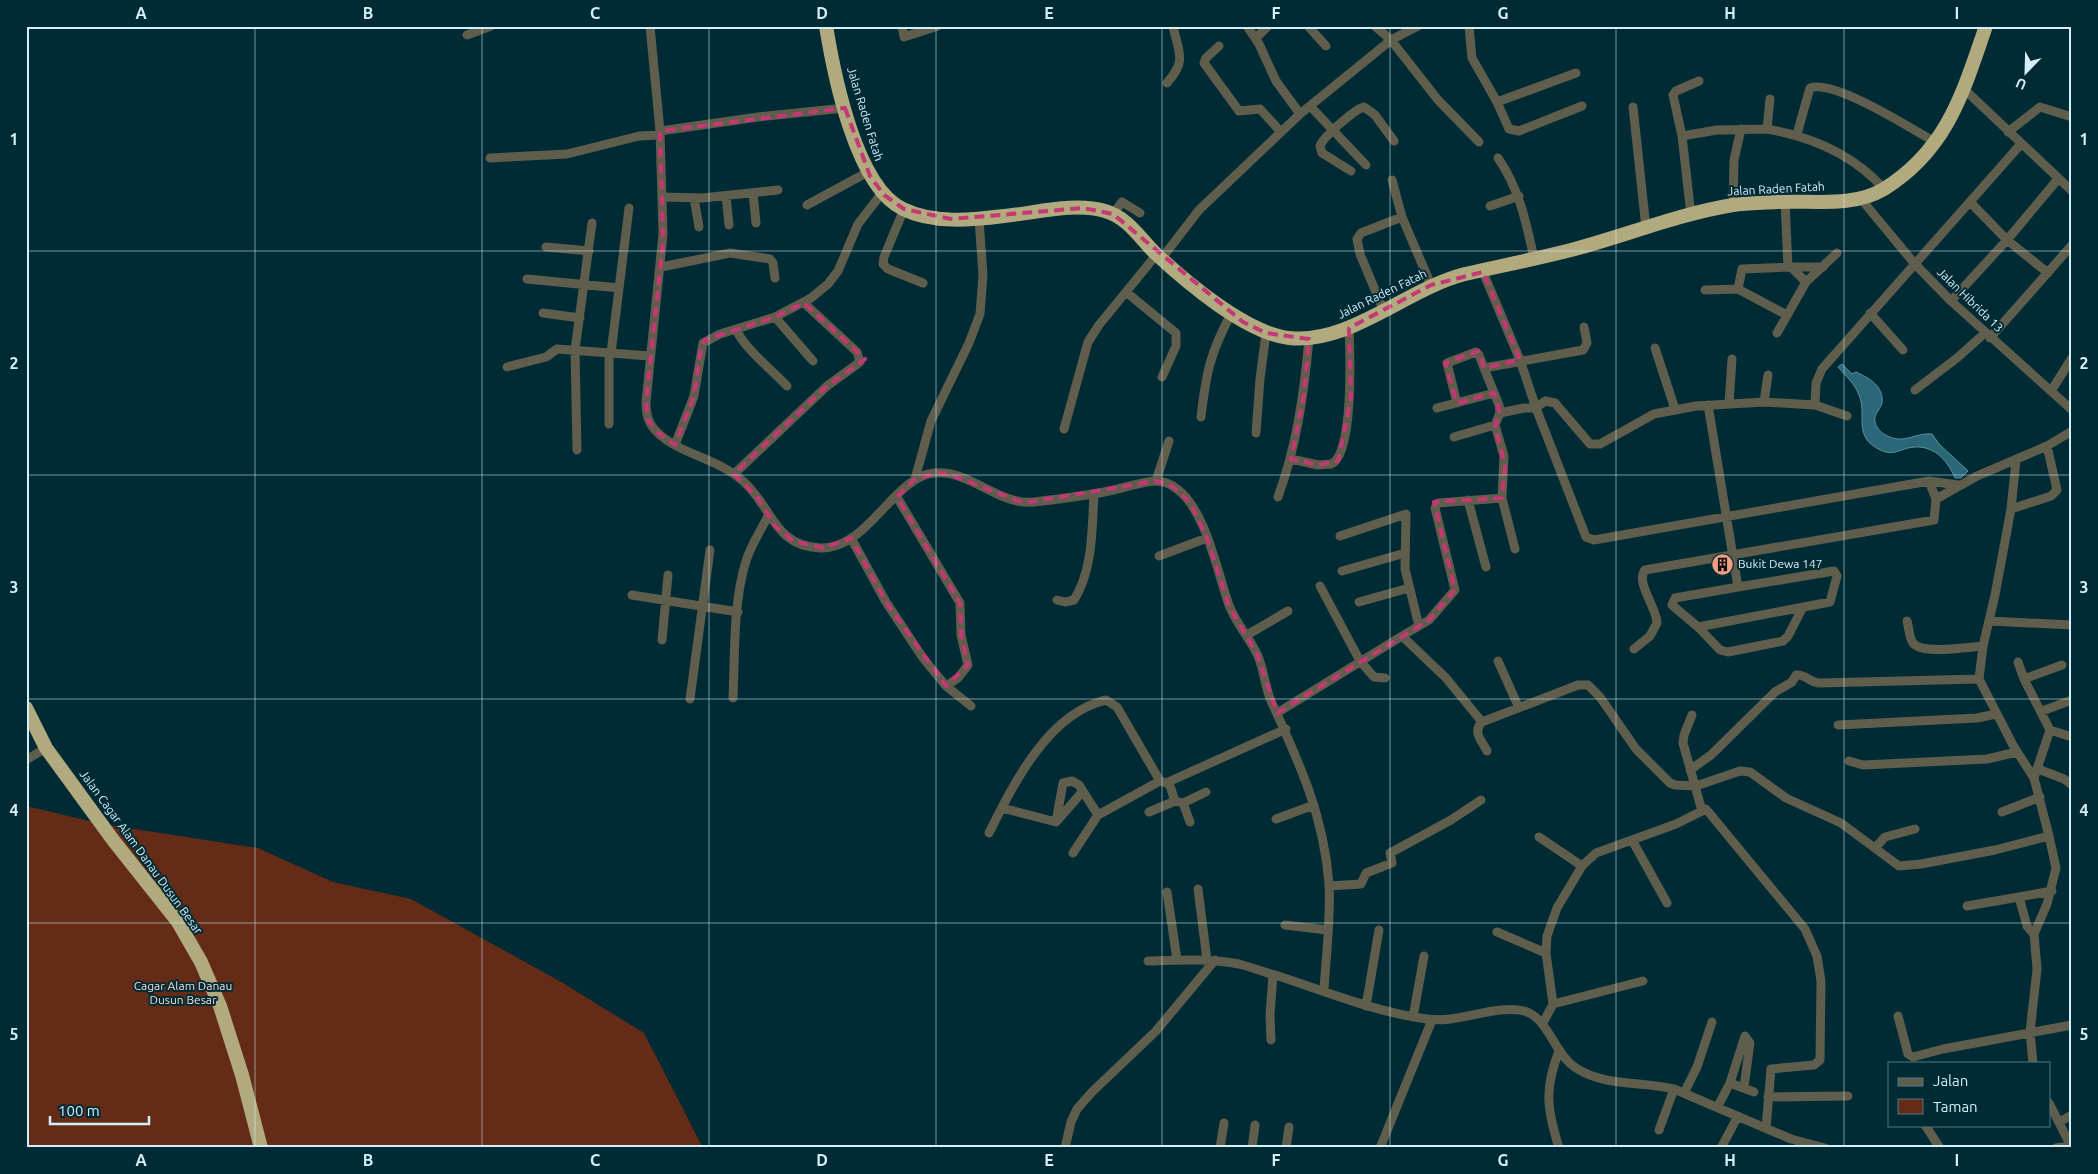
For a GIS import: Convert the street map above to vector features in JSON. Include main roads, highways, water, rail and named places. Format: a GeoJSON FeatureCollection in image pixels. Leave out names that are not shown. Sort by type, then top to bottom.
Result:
{"type":"FeatureCollection","features":[{"type":"Feature","properties":{"kind":"highway","name":"Jalan Raden Fatah"},"geometry":{"type":"LineString","coordinates":[[826,26],[845,108],[868,172],[882,193],[904,210],[938,218],[979,219],[1083,208],[1113,214],[1130,226],[1159,256],[1231,314],[1266,333],[1309,339],[1350,328],[1383,309],[1432,285],[1469,273],[1483,272],[1690,215],[1733,205],[1861,199],[1884,189],[1916,162],[1935,142],[1956,112],[1986,26]]}},
{"type":"Feature","properties":{"kind":"highway","name":"Jalan Cagar Alam Danau Dusun Besar"},"geometry":{"type":"LineString","coordinates":[[26,708],[46,748],[112,840],[178,922],[201,962],[220,1006],[242,1075],[261,1148]]}},
{"type":"Feature","properties":{"kind":"water"},"geometry":{"type":"Polygon","coordinates":[[[1842,364],[1852,374],[1856,372],[1875,383],[1881,392],[1882,403],[1875,417],[1875,422],[1883,434],[1892,438],[1902,439],[1932,434],[1939,444],[1968,471],[1961,478],[1955,478],[1945,460],[1929,449],[1915,447],[1892,453],[1881,450],[1869,442],[1863,430],[1859,395],[1853,384],[1838,367],[1842,364]]]}},
{"type":"Feature","properties":{"kind":"place","name":"Bukit Dewa 147"},"geometry":{"type":"Point","coordinates":[1722,564]}},
{"type":"Feature","properties":{"kind":"park label","name":"Cagar Alam Danau Dusun Besar"},"geometry":{"type":"Point","coordinates":[183,993]}}]}
